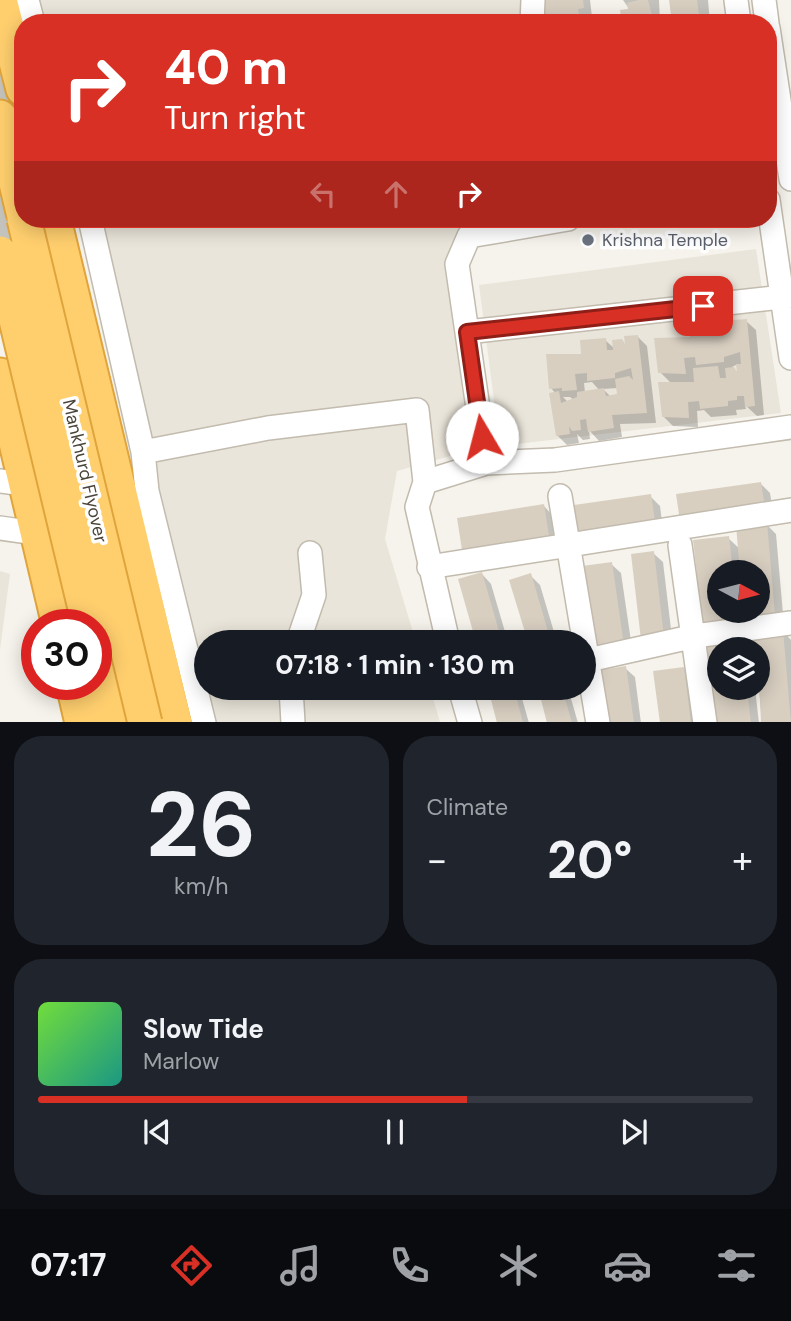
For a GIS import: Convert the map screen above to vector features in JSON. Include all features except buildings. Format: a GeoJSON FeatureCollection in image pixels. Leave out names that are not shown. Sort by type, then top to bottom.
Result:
{"type":"FeatureCollection","features":[{"type":"Feature","properties":{"kind":"highway"},"geometry":{"type":"LineString","coordinates":[[8,1],[14,36]]}},
{"type":"Feature","properties":{"kind":"highway"},"geometry":{"type":"LineString","coordinates":[[0,117],[14,175]]}},
{"type":"Feature","properties":{"kind":"highway","name":"Mankhurd Flyover"},"geometry":{"type":"LineString","coordinates":[[26,228],[145,722]]}},
{"type":"Feature","properties":{"kind":"highway"},"geometry":{"type":"LineString","coordinates":[[57,228],[133,490],[130,535],[175,722]]}},
{"type":"Feature","properties":{"kind":"highway","name":"Mankhurd Flyover"},"geometry":{"type":"LineString","coordinates":[[0,253],[85,609]]}},
{"type":"Feature","properties":{"kind":"highway"},"geometry":{"type":"LineString","coordinates":[[0,375],[13,483],[38,536],[55,609]]}},
{"type":"Feature","properties":{"kind":"highway"},"geometry":{"type":"LineString","coordinates":[[77,700],[82,722]]}},
{"type":"Feature","properties":{"kind":"highway"},"geometry":{"type":"LineString","coordinates":[[107,700],[113,722]]}},
{"type":"Feature","properties":{"kind":"street"},"geometry":{"type":"LineString","coordinates":[[8,1],[23,14]]}},
{"type":"Feature","properties":{"kind":"street"},"geometry":{"type":"LineString","coordinates":[[777,92],[791,179]]}},
{"type":"Feature","properties":{"kind":"street"},"geometry":{"type":"LineString","coordinates":[[92,228],[143,452],[133,490],[204,722]]}},
{"type":"Feature","properties":{"kind":"street"},"geometry":{"type":"LineString","coordinates":[[486,463],[457,264],[469,236],[516,228]]}},
{"type":"Feature","properties":{"kind":"street"},"geometry":{"type":"LineString","coordinates":[[783,241],[791,358]]}},
{"type":"Feature","properties":{"kind":"street"},"geometry":{"type":"LineString","coordinates":[[467,332],[787,296]]}},
{"type":"Feature","properties":{"kind":"street"},"geometry":{"type":"LineString","coordinates":[[143,452],[268,428],[417,410],[425,482],[417,507],[445,630]]}},
{"type":"Feature","properties":{"kind":"street"},"geometry":{"type":"LineString","coordinates":[[425,482],[486,463],[555,460],[791,427]]}},
{"type":"Feature","properties":{"kind":"street"},"geometry":{"type":"LineString","coordinates":[[13,483],[133,490]]}},
{"type":"Feature","properties":{"kind":"street"},"geometry":{"type":"LineString","coordinates":[[560,496],[581,630]]}},
{"type":"Feature","properties":{"kind":"street"},"geometry":{"type":"LineString","coordinates":[[429,566],[791,510]]}},
{"type":"Feature","properties":{"kind":"street"},"geometry":{"type":"LineString","coordinates":[[0,528],[38,536],[130,535]]}},
{"type":"Feature","properties":{"kind":"street"},"geometry":{"type":"LineString","coordinates":[[680,545],[695,636],[705,722]]}},
{"type":"Feature","properties":{"kind":"street"},"geometry":{"type":"LineString","coordinates":[[302,630],[313,595],[310,553]]}},
{"type":"Feature","properties":{"kind":"street"},"geometry":{"type":"LineString","coordinates":[[596,659],[695,636],[791,623]]}},
{"type":"Feature","properties":{"kind":"street"},"geometry":{"type":"LineString","coordinates":[[292,700],[293,722]]}},
{"type":"Feature","properties":{"kind":"street"},"geometry":{"type":"LineString","coordinates":[[463,700],[470,722]]}},
{"type":"Feature","properties":{"kind":"street"},"geometry":{"type":"LineString","coordinates":[[594,700],[598,722]]}},
{"type":"Feature","properties":{"kind":"shaded area"},"geometry":{"type":"Polygon","coordinates":[[[30,0],[529,0],[527,14],[36,14],[30,0]]]}},
{"type":"Feature","properties":{"kind":"shaded area"},"geometry":{"type":"Polygon","coordinates":[[[85,228],[480,228],[463,263],[475,449],[397,471],[385,539],[412,630],[194,630],[194,700],[434,700],[440,722],[194,722],[85,228]]]}},
{"type":"Feature","properties":{"kind":"shaded area"},"geometry":{"type":"Polygon","coordinates":[[[756,249],[781,413],[500,446],[479,285],[756,249]]]}},
{"type":"Feature","properties":{"kind":"shaded area"},"geometry":{"type":"Polygon","coordinates":[[[0,571],[10,574],[0,650],[0,571]]]}},
{"type":"Feature","properties":{"kind":"railway"},"geometry":{"type":"LineString","coordinates":[[54,387],[136,722]]}},
{"type":"Feature","properties":{"kind":"railway"},"geometry":{"type":"LineString","coordinates":[[43,390],[81,543]]}},
{"type":"Feature","properties":{"kind":"place","name":"Krishna Temple"},"geometry":{"type":"Point","coordinates":[588,240]}},
{"type":"Feature","properties":{"kind":"route"},"geometry":{"type":"LineString","coordinates":[[482,437],[467,332],[703,306]]}}]}
